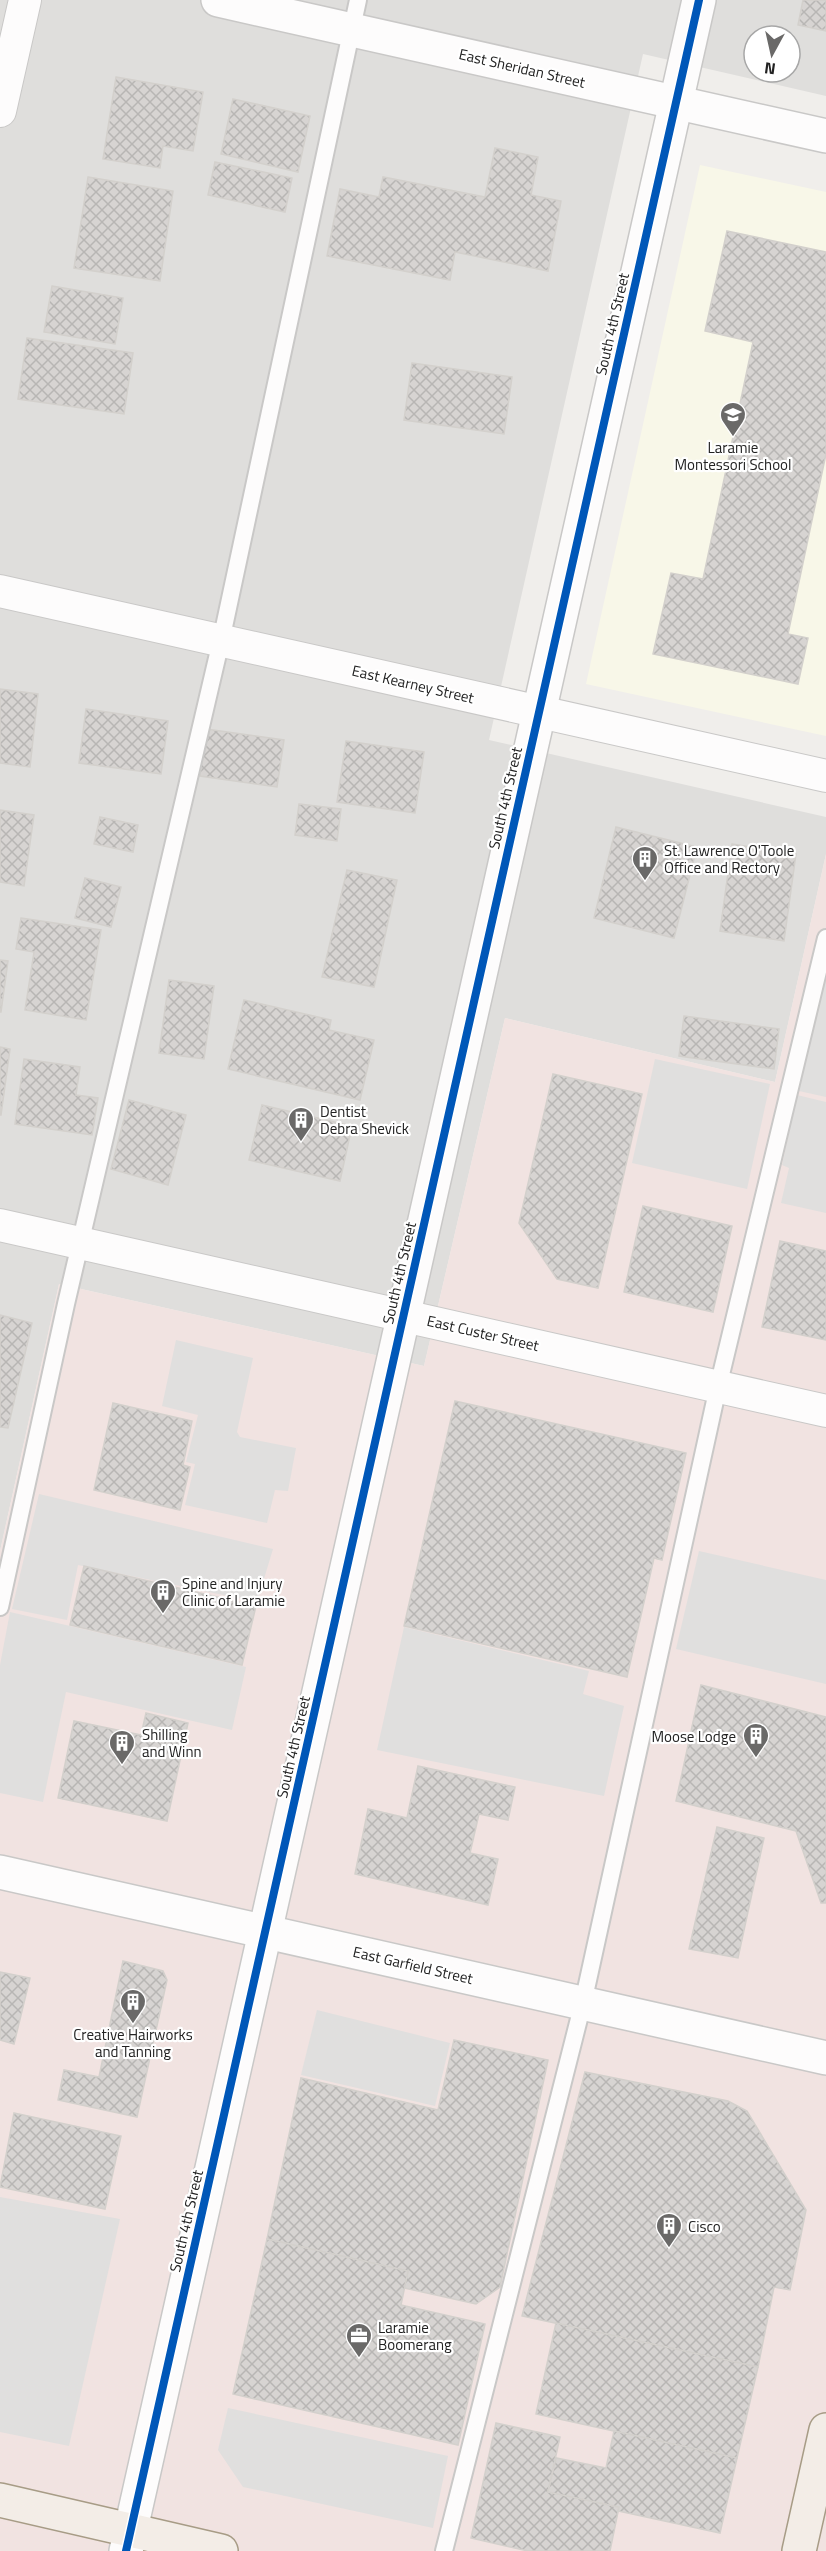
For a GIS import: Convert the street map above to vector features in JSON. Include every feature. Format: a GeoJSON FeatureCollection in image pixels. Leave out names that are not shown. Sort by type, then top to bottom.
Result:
{"type":"FeatureCollection","features":[{"type":"Feature","properties":{"kind":"main road"},"geometry":{"type":"LineString","coordinates":[[799,2551],[826,2430]]}},
{"type":"Feature","properties":{"kind":"main road"},"geometry":{"type":"LineString","coordinates":[[0,2500],[128,2541],[221,2551]]}},
{"type":"Feature","properties":{"kind":"street"},"geometry":{"type":"LineString","coordinates":[[0,111],[25,0]]}},
{"type":"Feature","properties":{"kind":"street","name":"East Sheridan Street"},"geometry":{"type":"LineString","coordinates":[[218,0],[355,15],[676,102],[826,136]]}},
{"type":"Feature","properties":{"kind":"street","name":"South 4th Street"},"geometry":{"type":"LineString","coordinates":[[128,2541],[699,0]]}},
{"type":"Feature","properties":{"kind":"street","name":"East Kearney Street"},"geometry":{"type":"LineString","coordinates":[[0,591],[826,776]]}},
{"type":"Feature","properties":{"kind":"street","name":"East Custer Street"},"geometry":{"type":"LineString","coordinates":[[0,1225],[826,1411]]}},
{"type":"Feature","properties":{"kind":"street","name":"East Garfield Street"},"geometry":{"type":"LineString","coordinates":[[0,1872],[826,2058]]}},
{"type":"Feature","properties":{"kind":"lane"},"geometry":{"type":"LineString","coordinates":[[0,1607],[80,1243],[221,640],[355,15]]}},
{"type":"Feature","properties":{"kind":"lane"},"geometry":{"type":"LineString","coordinates":[[444,2551],[583,2003],[718,1387],[826,938]]}},
{"type":"Feature","properties":{"kind":"shaded area"},"geometry":{"type":"Polygon","coordinates":[[[0,0],[826,0],[826,96],[774,84],[802,84],[802,24],[742,24],[742,77],[643,54],[489,740],[826,817],[826,854],[775,1082],[505,1018],[424,1366],[59,1284],[0,1551],[0,0]]]}},
{"type":"Feature","properties":{"kind":"shaded area","name":"Laramie Montessori School"},"geometry":{"type":"Polygon","coordinates":[[[700,165],[826,192],[826,736],[586,684],[700,165]]]}},
{"type":"Feature","properties":{"kind":"shaded area"},"geometry":{"type":"Polygon","coordinates":[[[826,854],[826,2551],[0,2551],[0,1551],[59,1284],[424,1366],[505,1018],[775,1082],[826,854]]]}},
{"type":"Feature","properties":{"kind":"shaded area"},"geometry":{"type":"Polygon","coordinates":[[[826,969],[826,1097],[799,1091],[826,969]]]}},
{"type":"Feature","properties":{"kind":"shaded area"},"geometry":{"type":"Polygon","coordinates":[[[655,1059],[770,1084],[747,1189],[632,1163],[655,1059]]]}},
{"type":"Feature","properties":{"kind":"shaded area"},"geometry":{"type":"Polygon","coordinates":[[[797,1095],[826,1102],[826,1213],[781,1203],[789,1168],[782,1165],[797,1095]]]}},
{"type":"Feature","properties":{"kind":"shaded area"},"geometry":{"type":"Polygon","coordinates":[[[176,1340],[253,1358],[237,1432],[240,1437],[296,1448],[288,1491],[275,1490],[267,1523],[185,1505],[195,1464],[186,1462],[198,1415],[162,1406],[176,1340]]]}},
{"type":"Feature","properties":{"kind":"shaded area"},"geometry":{"type":"Polygon","coordinates":[[[39,1494],[273,1549],[257,1602],[78,1565],[67,1620],[12,1609],[39,1494]]]}},
{"type":"Feature","properties":{"kind":"shaded area"},"geometry":{"type":"Polygon","coordinates":[[[699,1551],[826,1580],[826,1684],[676,1649],[699,1551]]]}},
{"type":"Feature","properties":{"kind":"shaded area"},"geometry":{"type":"Polygon","coordinates":[[[10,1612],[246,1667],[232,1730],[66,1692],[43,1802],[0,1793],[0,1665],[10,1612]]]}},
{"type":"Feature","properties":{"kind":"shaded area"},"geometry":{"type":"Polygon","coordinates":[[[404,1627],[589,1671],[583,1694],[624,1706],[604,1796],[377,1750],[404,1627]]]}},
{"type":"Feature","properties":{"kind":"shaded area"},"geometry":{"type":"Polygon","coordinates":[[[317,2010],[450,2043],[435,2106],[301,2075],[317,2010]]]}},
{"type":"Feature","properties":{"kind":"shaded area"},"geometry":{"type":"Polygon","coordinates":[[[0,2197],[120,2219],[69,2446],[0,2432],[0,2197]]]}},
{"type":"Feature","properties":{"kind":"shaded area"},"geometry":{"type":"Polygon","coordinates":[[[228,2408],[448,2456],[433,2528],[243,2487],[218,2450],[228,2408]]]}},
{"type":"Feature","properties":{"kind":"building"},"geometry":{"type":"Polygon","coordinates":[[[803,0],[826,0],[826,31],[798,24],[803,0]]]}},
{"type":"Feature","properties":{"kind":"building"},"geometry":{"type":"Polygon","coordinates":[[[116,77],[203,92],[193,151],[163,146],[160,168],[103,159],[116,77]]]}},
{"type":"Feature","properties":{"kind":"building"},"geometry":{"type":"Polygon","coordinates":[[[233,99],[310,116],[298,172],[221,154],[233,99]]]}},
{"type":"Feature","properties":{"kind":"building"},"geometry":{"type":"Polygon","coordinates":[[[495,148],[538,157],[531,195],[561,201],[548,271],[455,252],[450,280],[327,256],[340,189],[379,197],[383,177],[485,197],[495,148]]]}},
{"type":"Feature","properties":{"kind":"building"},"geometry":{"type":"Polygon","coordinates":[[[215,162],[292,178],[285,212],[208,195],[215,162]]]}},
{"type":"Feature","properties":{"kind":"building"},"geometry":{"type":"Polygon","coordinates":[[[88,177],[173,191],[160,281],[74,268],[88,177]]]}},
{"type":"Feature","properties":{"kind":"building"},"geometry":{"type":"Polygon","coordinates":[[[727,231],[826,252],[826,454],[788,634],[808,638],[798,684],[653,654],[671,573],[703,579],[753,342],[705,331],[727,231]]]}},
{"type":"Feature","properties":{"kind":"building"},"geometry":{"type":"Polygon","coordinates":[[[52,286],[123,298],[115,344],[44,332],[52,286]]]}},
{"type":"Feature","properties":{"kind":"building"},"geometry":{"type":"Polygon","coordinates":[[[27,338],[133,353],[124,414],[18,399],[27,338]]]}},
{"type":"Feature","properties":{"kind":"building"},"geometry":{"type":"Polygon","coordinates":[[[412,363],[512,377],[504,434],[404,420],[412,363]]]}},
{"type":"Feature","properties":{"kind":"building"},"geometry":{"type":"Polygon","coordinates":[[[0,689],[38,694],[30,767],[0,763],[0,689]]]}},
{"type":"Feature","properties":{"kind":"building"},"geometry":{"type":"Polygon","coordinates":[[[86,709],[168,721],[161,774],[79,763],[86,709]]]}},
{"type":"Feature","properties":{"kind":"building"},"geometry":{"type":"Polygon","coordinates":[[[206,729],[284,740],[277,787],[200,776],[206,729]]]}},
{"type":"Feature","properties":{"kind":"building"},"geometry":{"type":"Polygon","coordinates":[[[346,741],[424,752],[415,813],[337,802],[346,741]]]}},
{"type":"Feature","properties":{"kind":"building"},"geometry":{"type":"Polygon","coordinates":[[[299,804],[341,809],[337,841],[295,835],[299,804]]]}},
{"type":"Feature","properties":{"kind":"building"},"geometry":{"type":"Polygon","coordinates":[[[0,810],[34,815],[24,886],[0,882],[0,810]]]}},
{"type":"Feature","properties":{"kind":"building"},"geometry":{"type":"Polygon","coordinates":[[[100,817],[138,825],[133,852],[94,844],[100,817]]]}},
{"type":"Feature","properties":{"kind":"building","name":"St. Lawrence O'Toole Office and Rectory"},"geometry":{"type":"Polygon","coordinates":[[[616,827],[697,847],[674,938],[594,918],[616,827]]]}},
{"type":"Feature","properties":{"kind":"building"},"geometry":{"type":"Polygon","coordinates":[[[732,844],[796,854],[784,941],[720,931],[732,844]]]}},
{"type":"Feature","properties":{"kind":"building"},"geometry":{"type":"Polygon","coordinates":[[[347,870],[397,880],[374,987],[322,977],[347,870]]]}},
{"type":"Feature","properties":{"kind":"building"},"geometry":{"type":"Polygon","coordinates":[[[85,878],[121,887],[111,927],[75,918],[85,878]]]}},
{"type":"Feature","properties":{"kind":"building"},"geometry":{"type":"Polygon","coordinates":[[[21,918],[101,930],[86,1020],[25,1010],[34,952],[16,949],[21,918]]]}},
{"type":"Feature","properties":{"kind":"building"},"geometry":{"type":"Polygon","coordinates":[[[0,960],[8,961],[1,1012],[0,1012],[0,960]]]}},
{"type":"Feature","properties":{"kind":"building"},"geometry":{"type":"Polygon","coordinates":[[[169,980],[214,986],[204,1059],[159,1053],[169,980]]]}},
{"type":"Feature","properties":{"kind":"building"},"geometry":{"type":"Polygon","coordinates":[[[244,1000],[331,1020],[329,1030],[374,1040],[360,1100],[228,1069],[244,1000]]]}},
{"type":"Feature","properties":{"kind":"building"},"geometry":{"type":"Polygon","coordinates":[[[684,1016],[779,1029],[774,1069],[679,1056],[684,1016]]]}},
{"type":"Feature","properties":{"kind":"building"},"geometry":{"type":"Polygon","coordinates":[[[0,1047],[10,1049],[1,1115],[0,1115],[0,1047]]]}},
{"type":"Feature","properties":{"kind":"building"},"geometry":{"type":"Polygon","coordinates":[[[24,1059],[80,1067],[76,1095],[98,1098],[92,1135],[15,1124],[24,1059]]]}},
{"type":"Feature","properties":{"kind":"building"},"geometry":{"type":"Polygon","coordinates":[[[553,1074],[642,1094],[598,1288],[557,1279],[519,1223],[553,1074]]]}},
{"type":"Feature","properties":{"kind":"building"},"geometry":{"type":"Polygon","coordinates":[[[129,1100],[186,1115],[168,1185],[111,1169],[129,1100]]]}},
{"type":"Feature","properties":{"kind":"building","name":"Dentist Debra Shevick"},"geometry":{"type":"Polygon","coordinates":[[[262,1105],[352,1126],[340,1181],[249,1160],[262,1105]]]}},
{"type":"Feature","properties":{"kind":"building"},"geometry":{"type":"Polygon","coordinates":[[[643,1206],[732,1226],[713,1312],[624,1292],[643,1206]]]}},
{"type":"Feature","properties":{"kind":"building"},"geometry":{"type":"Polygon","coordinates":[[[780,1241],[826,1251],[826,1340],[762,1327],[780,1241]]]}},
{"type":"Feature","properties":{"kind":"building"},"geometry":{"type":"Polygon","coordinates":[[[0,1315],[32,1323],[8,1428],[0,1427],[0,1315]]]}},
{"type":"Feature","properties":{"kind":"building"},"geometry":{"type":"Polygon","coordinates":[[[455,1401],[686,1453],[662,1560],[654,1558],[627,1677],[404,1626],[455,1401]]]}},
{"type":"Feature","properties":{"kind":"building"},"geometry":{"type":"Polygon","coordinates":[[[113,1403],[192,1421],[183,1465],[190,1467],[180,1510],[94,1490],[113,1403]]]}},
{"type":"Feature","properties":{"kind":"building","name":"Spine and Injury Clinic of Laramie"},"geometry":{"type":"Polygon","coordinates":[[[84,1566],[256,1606],[242,1665],[70,1625],[84,1566]]]}},
{"type":"Feature","properties":{"kind":"building","name":"Moose Lodge"},"geometry":{"type":"Polygon","coordinates":[[[701,1685],[826,1717],[826,1903],[821,1903],[796,1831],[676,1801],[701,1685]]]}},
{"type":"Feature","properties":{"kind":"building","name":"Shilling and Winn"},"geometry":{"type":"Polygon","coordinates":[[[146,1713],[188,1723],[167,1821],[58,1798],[74,1721],[141,1735],[146,1713]]]}},
{"type":"Feature","properties":{"kind":"building"},"geometry":{"type":"Polygon","coordinates":[[[418,1766],[515,1787],[508,1820],[479,1814],[470,1853],[498,1859],[488,1905],[355,1874],[368,1809],[407,1818],[418,1766]]]}},
{"type":"Feature","properties":{"kind":"building"},"geometry":{"type":"Polygon","coordinates":[[[717,1827],[764,1838],[738,1958],[689,1949],[717,1827]]]}},
{"type":"Feature","properties":{"kind":"building","name":"Creative Hairworks and Tanning"},"geometry":{"type":"Polygon","coordinates":[[[123,1961],[163,1971],[167,1980],[137,2117],[58,2100],[64,2070],[99,2077],[123,1961]]]}},
{"type":"Feature","properties":{"kind":"building"},"geometry":{"type":"Polygon","coordinates":[[[0,1972],[30,1978],[14,2044],[0,2040],[0,1972]]]}},
{"type":"Feature","properties":{"kind":"building"},"geometry":{"type":"Polygon","coordinates":[[[454,2040],[548,2060],[500,2287],[476,2304],[404,2288],[408,2271],[267,2239],[301,2078],[438,2110],[454,2040]]]}},
{"type":"Feature","properties":{"kind":"building","name":"Cisco"},"geometry":{"type":"Polygon","coordinates":[[[585,2072],[728,2101],[747,2111],[806,2210],[790,2290],[774,2287],[758,2367],[522,2316],[585,2072]]]}},
{"type":"Feature","properties":{"kind":"building"},"geometry":{"type":"Polygon","coordinates":[[[14,2113],[121,2136],[105,2209],[0,2187],[14,2113]]]}},
{"type":"Feature","properties":{"kind":"building","name":"Laramie Boomerang"},"geometry":{"type":"Polygon","coordinates":[[[267,2239],[408,2271],[401,2305],[485,2324],[458,2445],[233,2394],[267,2239]]]}},
{"type":"Feature","properties":{"kind":"building"},"geometry":{"type":"Polygon","coordinates":[[[556,2323],[758,2367],[737,2458],[536,2414],[556,2323]]]}},
{"type":"Feature","properties":{"kind":"building"},"geometry":{"type":"Polygon","coordinates":[[[496,2423],[560,2437],[548,2492],[619,2507],[610,2551],[528,2551],[471,2538],[496,2423]]]}},
{"type":"Feature","properties":{"kind":"building"},"geometry":{"type":"Polygon","coordinates":[[[614,2431],[737,2458],[720,2533],[618,2511],[619,2507],[548,2492],[556,2458],[606,2468],[614,2431]]]}},
{"type":"Feature","properties":{"kind":"cycle path"},"geometry":{"type":"LineString","coordinates":[[126,2551],[699,0]]}},
{"type":"Feature","properties":{"kind":"place","name":"Laramie Montessori School"},"geometry":{"type":"Point","coordinates":[733,438]}},
{"type":"Feature","properties":{"kind":"place","name":"St. Lawrence O'Toole Office and Rectory"},"geometry":{"type":"Point","coordinates":[645,882]}},
{"type":"Feature","properties":{"kind":"place","name":"Dentist Debra Shevick"},"geometry":{"type":"Point","coordinates":[301,1143]}},
{"type":"Feature","properties":{"kind":"place","name":"Spine and Injury Clinic of Laramie"},"geometry":{"type":"Point","coordinates":[163,1615]}},
{"type":"Feature","properties":{"kind":"place","name":"Moose Lodge"},"geometry":{"type":"Point","coordinates":[756,1759]}},
{"type":"Feature","properties":{"kind":"place","name":"Shilling and Winn"},"geometry":{"type":"Point","coordinates":[122,1766]}},
{"type":"Feature","properties":{"kind":"place","name":"Creative Hairworks and Tanning"},"geometry":{"type":"Point","coordinates":[133,2025]}},
{"type":"Feature","properties":{"kind":"place","name":"Cisco"},"geometry":{"type":"Point","coordinates":[669,2249]}},
{"type":"Feature","properties":{"kind":"place","name":"Laramie Boomerang"},"geometry":{"type":"Point","coordinates":[359,2359]}}]}
